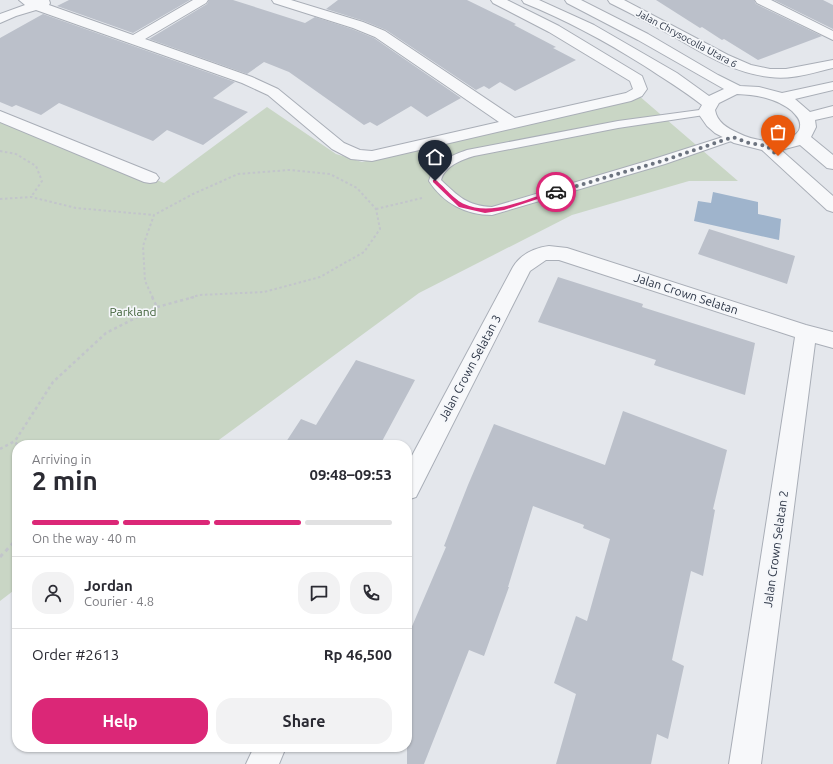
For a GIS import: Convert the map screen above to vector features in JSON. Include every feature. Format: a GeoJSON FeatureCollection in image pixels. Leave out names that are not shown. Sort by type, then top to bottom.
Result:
{"type":"FeatureCollection","features":[{"type":"Feature","properties":{"kind":"street"},"geometry":{"type":"LineString","coordinates":[[6,16],[28,2],[50,0]]}},
{"type":"Feature","properties":{"kind":"street"},"geometry":{"type":"LineString","coordinates":[[134,40],[202,0]]}},
{"type":"Feature","properties":{"kind":"street"},"geometry":{"type":"LineString","coordinates":[[278,0],[358,25],[380,34],[513,124]]}},
{"type":"Feature","properties":{"kind":"street"},"geometry":{"type":"LineString","coordinates":[[28,2],[247,80],[273,92],[338,146],[356,155],[372,156],[513,124],[631,96],[637,93],[640,89],[637,79],[554,29],[497,0]]}},
{"type":"Feature","properties":{"kind":"street"},"geometry":{"type":"LineString","coordinates":[[528,0],[559,12],[622,45],[691,88],[708,108],[711,121],[720,130],[733,137],[749,143],[767,146],[781,146],[793,143],[802,138],[807,132],[808,125],[801,110],[781,98],[759,92],[737,90],[725,92],[715,97],[708,108]]}},
{"type":"Feature","properties":{"kind":"street"},"geometry":{"type":"LineString","coordinates":[[571,0],[643,37],[713,78],[737,90]]}},
{"type":"Feature","properties":{"kind":"street","name":"Jalan Chrysocolla Utara 6"},"geometry":{"type":"LineString","coordinates":[[614,0],[658,22],[729,62],[749,69],[770,73],[794,73],[833,64]]}},
{"type":"Feature","properties":{"kind":"street"},"geometry":{"type":"LineString","coordinates":[[761,0],[833,36]]}},
{"type":"Feature","properties":{"kind":"street"},"geometry":{"type":"LineString","coordinates":[[781,98],[833,86]]}},
{"type":"Feature","properties":{"kind":"street"},"geometry":{"type":"LineString","coordinates":[[806,118],[833,111]]}},
{"type":"Feature","properties":{"kind":"street"},"geometry":{"type":"LineString","coordinates":[[0,116],[150,178]]}},
{"type":"Feature","properties":{"kind":"street"},"geometry":{"type":"LineString","coordinates":[[802,138],[833,164]]}},
{"type":"Feature","properties":{"kind":"street"},"geometry":{"type":"LineString","coordinates":[[767,146],[833,206]]}},
{"type":"Feature","properties":{"kind":"street","name":"Jalan Crown Selatan"},"geometry":{"type":"LineString","coordinates":[[539,254],[560,253],[806,333],[833,340]]}},
{"type":"Feature","properties":{"kind":"street","name":"Jalan Crown Selatan 3"},"geometry":{"type":"LineString","coordinates":[[412,479],[523,267],[530,259],[539,254]]}},
{"type":"Feature","properties":{"kind":"street","name":"Jalan Crown Selatan 2"},"geometry":{"type":"LineString","coordinates":[[745,764],[806,333]]}},
{"type":"Feature","properties":{"kind":"street"},"geometry":{"type":"LineString","coordinates":[[262,764],[268,752]]}},
{"type":"Feature","properties":{"kind":"lane"},"geometry":{"type":"LineString","coordinates":[[708,108],[581,131],[460,157],[440,170],[436,175],[435,181],[461,206],[492,211],[662,161],[733,137]]}},
{"type":"Feature","properties":{"kind":"path"},"geometry":{"type":"LineString","coordinates":[[0,151],[16,154],[36,166],[42,181],[31,197]]}},
{"type":"Feature","properties":{"kind":"path"},"geometry":{"type":"LineString","coordinates":[[0,199],[31,197],[76,208],[154,214],[193,194],[238,174],[289,170],[330,174],[357,188],[376,209],[380,229],[364,252],[320,277],[264,292],[199,295],[157,307],[106,333],[53,382],[16,440]]}},
{"type":"Feature","properties":{"kind":"path"},"geometry":{"type":"LineString","coordinates":[[376,209],[446,192]]}},
{"type":"Feature","properties":{"kind":"path"},"geometry":{"type":"LineString","coordinates":[[154,214],[143,246],[145,281],[157,307]]}},
{"type":"Feature","properties":{"kind":"path"},"geometry":{"type":"LineString","coordinates":[[0,449],[12,443]]}},
{"type":"Feature","properties":{"kind":"path"},"geometry":{"type":"LineString","coordinates":[[0,557],[12,544]]}},
{"type":"Feature","properties":{"kind":"green space","name":"Parkland"},"geometry":{"type":"Polygon","coordinates":[[[638,95],[738,181],[689,181],[572,215],[419,293],[219,440],[12,440],[12,592],[0,601],[0,115],[164,183],[267,107],[336,154],[362,162],[638,95]]]}},
{"type":"Feature","properties":{"kind":"water"},"geometry":{"type":"Polygon","coordinates":[[[713,192],[758,202],[758,214],[781,219],[779,240],[694,221],[698,201],[711,203],[713,192]]]}},
{"type":"Feature","properties":{"kind":"building"},"geometry":{"type":"Polygon","coordinates":[[[69,0],[190,0],[133,33],[57,6],[69,0]]]}},
{"type":"Feature","properties":{"kind":"building"},"geometry":{"type":"Polygon","coordinates":[[[209,0],[233,0],[305,23],[315,17],[352,29],[374,38],[461,98],[427,117],[411,106],[377,126],[370,122],[364,125],[289,72],[264,62],[247,74],[149,39],[207,4],[209,0]]]}},
{"type":"Feature","properties":{"kind":"building"},"geometry":{"type":"Polygon","coordinates":[[[338,0],[467,0],[516,24],[514,25],[556,47],[553,48],[576,60],[515,91],[500,82],[489,89],[484,86],[476,90],[386,30],[364,21],[326,9],[338,0]]]}},
{"type":"Feature","properties":{"kind":"building"},"geometry":{"type":"Polygon","coordinates":[[[656,0],[754,0],[756,4],[822,36],[758,60],[724,39],[722,40],[702,27],[700,28],[656,0]]]}},
{"type":"Feature","properties":{"kind":"building"},"geometry":{"type":"Polygon","coordinates":[[[774,0],[823,0],[833,5],[833,29],[774,0]]]}},
{"type":"Feature","properties":{"kind":"building"},"geometry":{"type":"Polygon","coordinates":[[[43,14],[235,82],[213,98],[248,112],[203,145],[167,130],[153,141],[59,103],[41,115],[16,105],[12,107],[0,102],[0,38],[43,14]]]}},
{"type":"Feature","properties":{"kind":"building"},"geometry":{"type":"Polygon","coordinates":[[[709,229],[795,256],[787,284],[698,254],[709,229]]]}},
{"type":"Feature","properties":{"kind":"building"},"geometry":{"type":"Polygon","coordinates":[[[558,277],[643,304],[642,307],[755,343],[745,395],[654,365],[656,360],[538,322],[558,277]]]}},
{"type":"Feature","properties":{"kind":"building"},"geometry":{"type":"Polygon","coordinates":[[[356,360],[415,380],[383,440],[287,440],[301,419],[316,425],[356,360]]]}},
{"type":"Feature","properties":{"kind":"building"},"geometry":{"type":"Polygon","coordinates":[[[623,411],[727,450],[713,509],[715,510],[703,576],[691,571],[672,660],[684,666],[668,739],[657,734],[651,764],[556,764],[576,694],[554,683],[576,616],[587,621],[610,539],[583,528],[584,525],[533,506],[509,587],[484,656],[469,650],[424,764],[407,764],[407,752],[412,752],[412,626],[446,547],[444,546],[494,424],[605,465],[623,411]]]}},
{"type":"Feature","properties":{"kind":"way so far"},"geometry":{"type":"LineString","coordinates":[[556,192],[662,161],[733,137],[749,143],[767,146],[778,156]]}},
{"type":"Feature","properties":{"kind":"route"},"geometry":{"type":"LineString","coordinates":[[435,181],[461,206],[485,211],[492,211],[556,192]]}}]}
